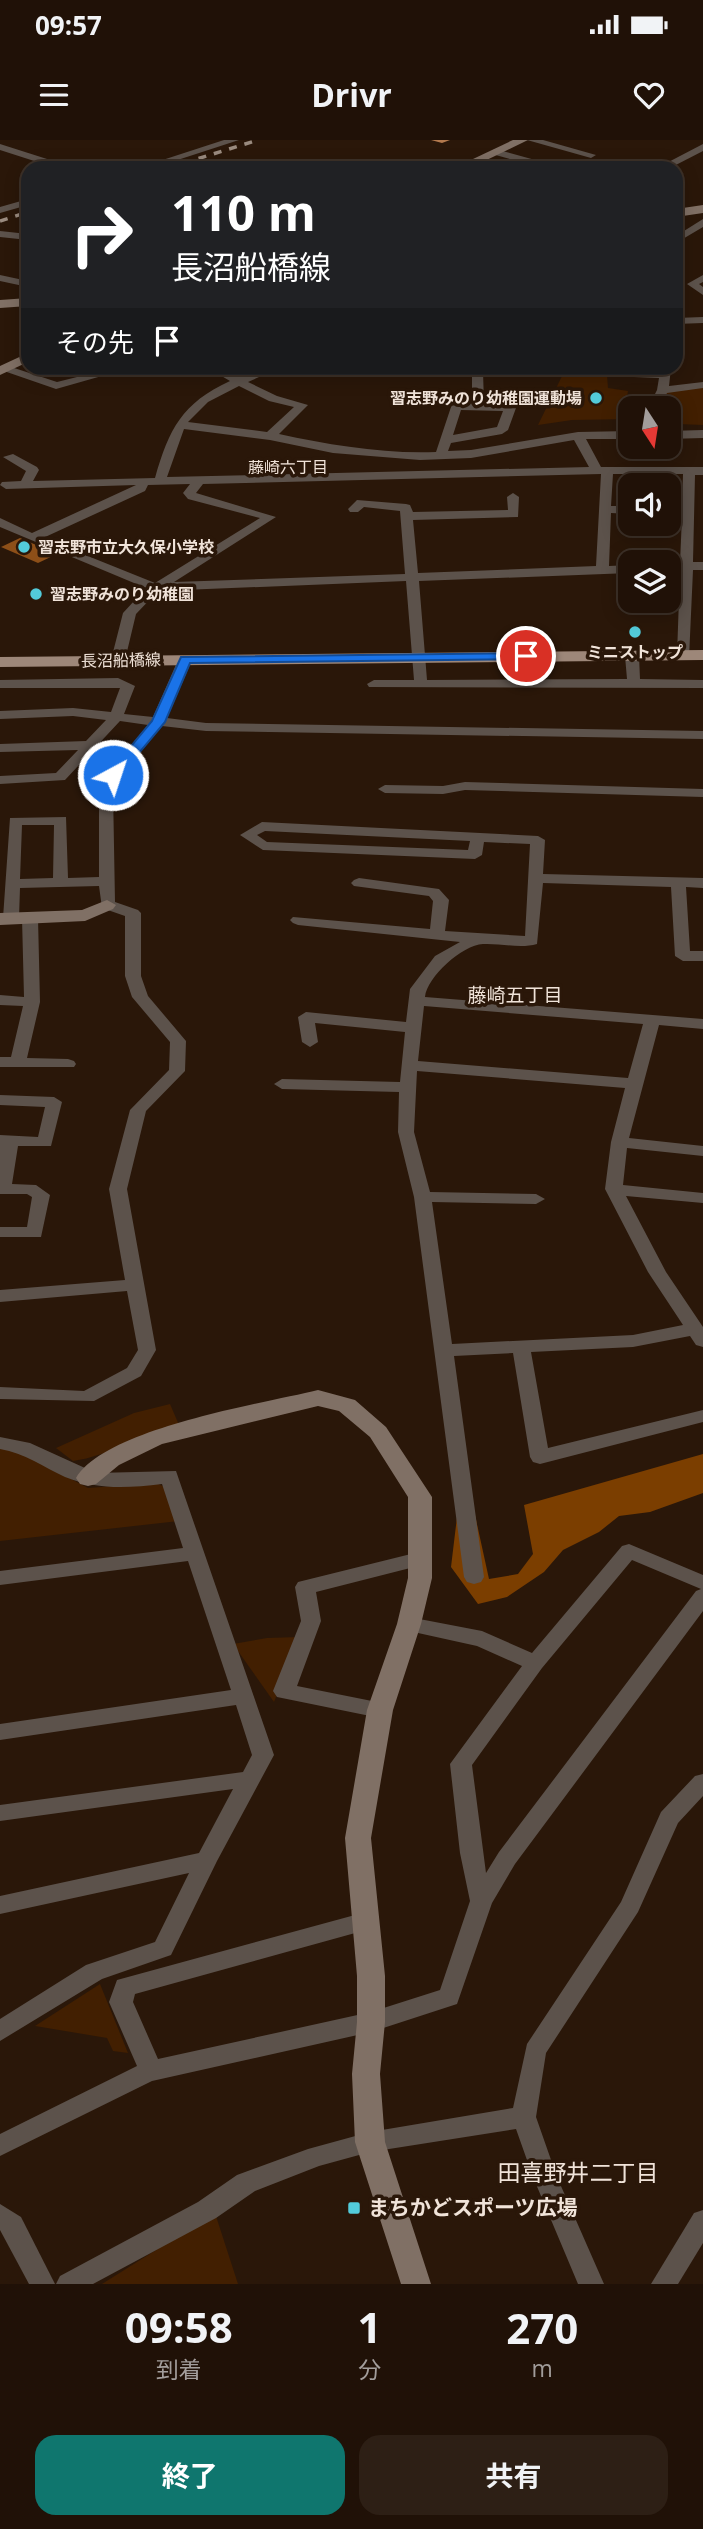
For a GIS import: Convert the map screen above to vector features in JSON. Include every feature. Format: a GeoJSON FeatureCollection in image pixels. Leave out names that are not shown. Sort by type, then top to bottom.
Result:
{"type":"FeatureCollection","features":[{"type":"Feature","properties":{"kind":"main road","name":"長沼船橋線"},"geometry":{"type":"LineString","coordinates":[[0,662],[703,655]]}},
{"type":"Feature","properties":{"kind":"street"},"geometry":{"type":"LineString","coordinates":[[166,161],[234,140]]}},
{"type":"Feature","properties":{"kind":"street"},"geometry":{"type":"LineString","coordinates":[[476,161],[522,140]]}},
{"type":"Feature","properties":{"kind":"street"},"geometry":{"type":"LineString","coordinates":[[532,140],[591,155]]}},
{"type":"Feature","properties":{"kind":"street"},"geometry":{"type":"LineString","coordinates":[[0,147],[44,161]]}},
{"type":"Feature","properties":{"kind":"street"},"geometry":{"type":"LineString","coordinates":[[676,161],[703,147]]}},
{"type":"Feature","properties":{"kind":"street"},"geometry":{"type":"LineString","coordinates":[[495,152],[528,161]]}},
{"type":"Feature","properties":{"kind":"street"},"geometry":{"type":"LineString","coordinates":[[0,160],[22,154]]}},
{"type":"Feature","properties":{"kind":"street"},"geometry":{"type":"LineString","coordinates":[[0,211],[21,204]]}},
{"type":"Feature","properties":{"kind":"street"},"geometry":{"type":"LineString","coordinates":[[683,212],[703,209]]}},
{"type":"Feature","properties":{"kind":"street"},"geometry":{"type":"LineString","coordinates":[[683,235],[703,222]]}},
{"type":"Feature","properties":{"kind":"street"},"geometry":{"type":"LineString","coordinates":[[0,234],[21,236]]}},
{"type":"Feature","properties":{"kind":"street"},"geometry":{"type":"LineString","coordinates":[[0,278],[21,282]]}},
{"type":"Feature","properties":{"kind":"street"},"geometry":{"type":"LineString","coordinates":[[703,278],[692,284],[703,292]]}},
{"type":"Feature","properties":{"kind":"street"},"geometry":{"type":"LineString","coordinates":[[0,304],[21,302]]}},
{"type":"Feature","properties":{"kind":"street"},"geometry":{"type":"LineString","coordinates":[[683,321],[703,320]]}},
{"type":"Feature","properties":{"kind":"street"},"geometry":{"type":"LineString","coordinates":[[2,370],[21,360]]}},
{"type":"Feature","properties":{"kind":"street"},"geometry":{"type":"LineString","coordinates":[[2,370],[56,386],[98,375]]}},
{"type":"Feature","properties":{"kind":"street"},"geometry":{"type":"LineString","coordinates":[[227,375],[273,399],[302,405],[270,436]]}},
{"type":"Feature","properties":{"kind":"street"},"geometry":{"type":"LineString","coordinates":[[160,481],[172,441],[191,411],[239,381],[255,375]]}},
{"type":"Feature","properties":{"kind":"street"},"geometry":{"type":"LineString","coordinates":[[478,375],[478,407]]}},
{"type":"Feature","properties":{"kind":"street"},"geometry":{"type":"LineString","coordinates":[[660,396],[665,375]]}},
{"type":"Feature","properties":{"kind":"street"},"geometry":{"type":"LineString","coordinates":[[663,390],[703,386]]}},
{"type":"Feature","properties":{"kind":"street"},"geometry":{"type":"LineString","coordinates":[[442,455],[446,440],[456,406],[510,408],[502,430],[446,440]]}},
{"type":"Feature","properties":{"kind":"street"},"geometry":{"type":"LineString","coordinates":[[181,425],[270,436],[333,449],[442,455],[471,454],[578,436],[618,435]]}},
{"type":"Feature","properties":{"kind":"street"},"geometry":{"type":"LineString","coordinates":[[681,435],[703,434]]}},
{"type":"Feature","properties":{"kind":"street"},"geometry":{"type":"LineString","coordinates":[[578,436],[602,471],[605,509],[602,570]]}},
{"type":"Feature","properties":{"kind":"street"},"geometry":{"type":"LineString","coordinates":[[9,457],[33,470],[25,484]]}},
{"type":"Feature","properties":{"kind":"street"},"geometry":{"type":"LineString","coordinates":[[6,485],[696,471],[688,513],[684,655]]}},
{"type":"Feature","properties":{"kind":"street"},"geometry":{"type":"LineString","coordinates":[[118,660],[130,613],[157,586],[270,517],[192,496],[189,493],[197,484],[196,480]]}},
{"type":"Feature","properties":{"kind":"street"},"geometry":{"type":"LineString","coordinates":[[32,538],[141,488],[143,481]]}},
{"type":"Feature","properties":{"kind":"street"},"geometry":{"type":"LineString","coordinates":[[409,516],[514,514],[513,497]]}},
{"type":"Feature","properties":{"kind":"street"},"geometry":{"type":"LineString","coordinates":[[354,509],[361,503],[406,508],[409,516],[411,578],[421,684]]}},
{"type":"Feature","properties":{"kind":"street"},"geometry":{"type":"LineString","coordinates":[[605,509],[618,510]]}},
{"type":"Feature","properties":{"kind":"street"},"geometry":{"type":"LineString","coordinates":[[681,513],[688,513]]}},
{"type":"Feature","properties":{"kind":"street"},"geometry":{"type":"LineString","coordinates":[[0,522],[32,538],[157,586],[618,569]]}},
{"type":"Feature","properties":{"kind":"street"},"geometry":{"type":"LineString","coordinates":[[681,566],[703,566]]}},
{"type":"Feature","properties":{"kind":"street"},"geometry":{"type":"LineString","coordinates":[[632,656],[634,683]]}},
{"type":"Feature","properties":{"kind":"street"},"geometry":{"type":"LineString","coordinates":[[107,905],[106,790],[109,780],[158,722],[185,660]]}},
{"type":"Feature","properties":{"kind":"street"},"geometry":{"type":"LineString","coordinates":[[0,684],[118,682],[128,686],[116,717],[60,777],[0,780]]}},
{"type":"Feature","properties":{"kind":"street"},"geometry":{"type":"LineString","coordinates":[[374,684],[703,684]]}},
{"type":"Feature","properties":{"kind":"street"},"geometry":{"type":"LineString","coordinates":[[0,715],[73,712],[206,727],[276,729],[703,735]]}},
{"type":"Feature","properties":{"kind":"street"},"geometry":{"type":"LineString","coordinates":[[0,748],[91,745]]}},
{"type":"Feature","properties":{"kind":"street"},"geometry":{"type":"LineString","coordinates":[[385,789],[443,790],[465,786],[703,793]]}},
{"type":"Feature","properties":{"kind":"street"},"geometry":{"type":"LineString","coordinates":[[18,1062],[32,1002],[14,918],[15,821],[61,820],[61,882]]}},
{"type":"Feature","properties":{"kind":"street"},"geometry":{"type":"LineString","coordinates":[[298,920],[437,936],[532,941],[538,840],[478,835],[262,826],[247,835],[263,846],[475,855],[478,835]]}},
{"type":"Feature","properties":{"kind":"street"},"geometry":{"type":"LineString","coordinates":[[534,878],[703,883]]}},
{"type":"Feature","properties":{"kind":"street"},"geometry":{"type":"LineString","coordinates":[[13,884],[106,881]]}},
{"type":"Feature","properties":{"kind":"street"},"geometry":{"type":"LineString","coordinates":[[678,882],[683,956],[703,956]]}},
{"type":"Feature","properties":{"kind":"street"},"geometry":{"type":"LineString","coordinates":[[359,883],[434,892],[442,900],[437,936]]}},
{"type":"Feature","properties":{"kind":"street"},"geometry":{"type":"LineString","coordinates":[[0,1393],[87,1397],[134,1372],[147,1350],[118,1189],[138,1110],[177,1071],[178,1041],[140,997],[133,976],[133,913],[107,905],[85,915],[14,918]]}},
{"type":"Feature","properties":{"kind":"street"},"geometry":{"type":"LineString","coordinates":[[474,1577],[423,1196],[406,1132],[409,1065],[418,989],[441,959],[476,939]]}},
{"type":"Feature","properties":{"kind":"street"},"geometry":{"type":"LineString","coordinates":[[0,1000],[32,1002]]}},
{"type":"Feature","properties":{"kind":"street"},"geometry":{"type":"LineString","coordinates":[[416,1002],[703,1024]]}},
{"type":"Feature","properties":{"kind":"street"},"geometry":{"type":"LineString","coordinates":[[310,1042],[306,1017],[413,1028]]}},
{"type":"Feature","properties":{"kind":"street"},"geometry":{"type":"LineString","coordinates":[[444,1350],[633,1341],[699,1335],[657,1272],[614,1189],[619,1142],[652,1020]]}},
{"type":"Feature","properties":{"kind":"street"},"geometry":{"type":"LineString","coordinates":[[0,1062],[68,1064]]}},
{"type":"Feature","properties":{"kind":"street"},"geometry":{"type":"LineString","coordinates":[[409,1065],[635,1084]]}},
{"type":"Feature","properties":{"kind":"street"},"geometry":{"type":"LineString","coordinates":[[282,1084],[408,1087]]}},
{"type":"Feature","properties":{"kind":"street"},"geometry":{"type":"LineString","coordinates":[[0,1100],[54,1102],[45,1142],[5,1140],[1,1189],[30,1189],[41,1195],[35,1233],[0,1232]]}},
{"type":"Feature","properties":{"kind":"street"},"geometry":{"type":"LineString","coordinates":[[619,1142],[703,1151]]}},
{"type":"Feature","properties":{"kind":"street"},"geometry":{"type":"LineString","coordinates":[[614,1189],[703,1198]]}},
{"type":"Feature","properties":{"kind":"street"},"geometry":{"type":"LineString","coordinates":[[423,1196],[536,1199]]}},
{"type":"Feature","properties":{"kind":"street"},"geometry":{"type":"LineString","coordinates":[[0,1296],[136,1285]]}},
{"type":"Feature","properties":{"kind":"street"},"geometry":{"type":"LineString","coordinates":[[522,1347],[541,1457],[703,1416]]}},
{"type":"Feature","properties":{"kind":"street"},"geometry":{"type":"LineString","coordinates":[[88,1478],[111,1459],[155,1438],[318,1398],[347,1405],[378,1432],[420,1497],[421,1578],[409,1624],[380,1710],[358,1838],[366,1921],[371,2022],[366,2074],[370,2142],[416,2284]]}},
{"type":"Feature","properties":{"kind":"street"},"geometry":{"type":"LineString","coordinates":[[0,1443],[20,1444],[88,1478],[128,1480],[169,1476],[264,1755],[206,1860],[163,1948],[94,1972],[0,2031]]}},
{"type":"Feature","properties":{"kind":"street"},"geometry":{"type":"LineString","coordinates":[[481,1901],[471,1853],[461,1764],[535,1663],[629,1551],[703,1583]]}},
{"type":"Feature","properties":{"kind":"street"},"geometry":{"type":"LineString","coordinates":[[0,1578],[196,1553]]}},
{"type":"Feature","properties":{"kind":"street"},"geometry":{"type":"LineString","coordinates":[[380,1710],[284,1691],[311,1621],[305,1587],[419,1559]]}},
{"type":"Feature","properties":{"kind":"street"},"geometry":{"type":"LineString","coordinates":[[0,2146],[128,2079],[151,2071],[371,2022],[449,1997],[481,1901],[507,1858],[703,1596]]}},
{"type":"Feature","properties":{"kind":"street"},"geometry":{"type":"LineString","coordinates":[[409,1624],[482,1639],[535,1663]]}},
{"type":"Feature","properties":{"kind":"street"},"geometry":{"type":"LineString","coordinates":[[0,1732],[243,1696]]}},
{"type":"Feature","properties":{"kind":"street"},"geometry":{"type":"LineString","coordinates":[[0,1814],[249,1779]]}},
{"type":"Feature","properties":{"kind":"street"},"geometry":{"type":"LineString","coordinates":[[591,2284],[545,2177],[524,2117],[535,2051],[630,1906],[669,1818],[703,1783]]}},
{"type":"Feature","properties":{"kind":"street"},"geometry":{"type":"LineString","coordinates":[[0,1905],[206,1860]]}},
{"type":"Feature","properties":{"kind":"street"},"geometry":{"type":"LineString","coordinates":[[151,2071],[121,2002],[125,1987],[366,1921]]}},
{"type":"Feature","properties":{"kind":"street"},"geometry":{"type":"LineString","coordinates":[[69,2284],[208,2210],[246,2183],[317,2156],[370,2142],[524,2117]]}},
{"type":"Feature","properties":{"kind":"street"},"geometry":{"type":"LineString","coordinates":[[0,2215],[12,2225],[42,2284]]}},
{"type":"Feature","properties":{"kind":"street"},"geometry":{"type":"LineString","coordinates":[[664,2284],[703,2221]]}},
{"type":"Feature","properties":{"kind":"shaded area","name":"習志野みのり幼稚園運動場"},"geometry":{"type":"Polygon","coordinates":[[[563,375],[607,375],[608,388],[628,391],[627,396],[618,396],[618,419],[572,420],[538,425],[563,375]]]}},
{"type":"Feature","properties":{"kind":"shaded area"},"geometry":{"type":"Polygon","coordinates":[[[703,387],[703,425],[681,424],[681,396],[664,396],[666,392],[703,387]]]}},
{"type":"Feature","properties":{"kind":"shaded area"},"geometry":{"type":"Polygon","coordinates":[[[20,538],[57,554],[38,563],[1,547],[20,538]]]}},
{"type":"Feature","properties":{"kind":"shaded area"},"geometry":{"type":"Polygon","coordinates":[[[170,1404],[179,1425],[100,1455],[73,1461],[56,1448],[134,1413],[170,1404]]]}},
{"type":"Feature","properties":{"kind":"shaded area"},"geometry":{"type":"Polygon","coordinates":[[[0,1447],[13,1448],[88,1488],[156,1483],[167,1488],[179,1521],[0,1541],[0,1447]]]}},
{"type":"Feature","properties":{"kind":"shaded area"},"geometry":{"type":"Polygon","coordinates":[[[703,1454],[703,1493],[650,1512],[619,1516],[599,1532],[563,1550],[544,1572],[507,1597],[478,1604],[451,1567],[457,1517],[475,1515],[489,1579],[518,1574],[533,1554],[524,1505],[703,1454]]]}},
{"type":"Feature","properties":{"kind":"shaded area"},"geometry":{"type":"Polygon","coordinates":[[[300,1637],[274,1702],[233,1644],[267,1638],[300,1637]]]}},
{"type":"Feature","properties":{"kind":"shaded area"},"geometry":{"type":"Polygon","coordinates":[[[100,1984],[128,2053],[113,2051],[107,2038],[35,2026],[100,1984]]]}},
{"type":"Feature","properties":{"kind":"shaded area"},"geometry":{"type":"Polygon","coordinates":[[[215,2213],[238,2284],[102,2284],[215,2213]]]}},
{"type":"Feature","properties":{"kind":"railway"},"geometry":{"type":"LineString","coordinates":[[190,161],[258,140]]}},
{"type":"Feature","properties":{"kind":"railway"},"geometry":{"type":"LineString","coordinates":[[0,221],[21,214]]}},
{"type":"Feature","properties":{"kind":"place","name":"習志野みのり幼稚園運動場"},"geometry":{"type":"Point","coordinates":[596,398]}},
{"type":"Feature","properties":{"kind":"place","name":"習志野市立大久保小学校"},"geometry":{"type":"Point","coordinates":[24,547]}},
{"type":"Feature","properties":{"kind":"place","name":"習志野みのり幼稚園"},"geometry":{"type":"Point","coordinates":[36,594]}},
{"type":"Feature","properties":{"kind":"place","name":"ミニストップ"},"geometry":{"type":"Point","coordinates":[635,632]}},
{"type":"Feature","properties":{"kind":"place","name":"まちかどスポーツ広場"},"geometry":{"type":"Point","coordinates":[354,2208]}},
{"type":"Feature","properties":{"kind":"district","name":"藤崎六丁目"},"geometry":{"type":"Point","coordinates":[288,467]}},
{"type":"Feature","properties":{"kind":"district","name":"藤崎五丁目"},"geometry":{"type":"Point","coordinates":[515,995]}},
{"type":"Feature","properties":{"kind":"district","name":"田喜野井二丁目"},"geometry":{"type":"Point","coordinates":[578,2173]}},
{"type":"Feature","properties":{"kind":"route"},"geometry":{"type":"LineString","coordinates":[[113,775],[158,722],[185,660],[526,656]]}}]}
